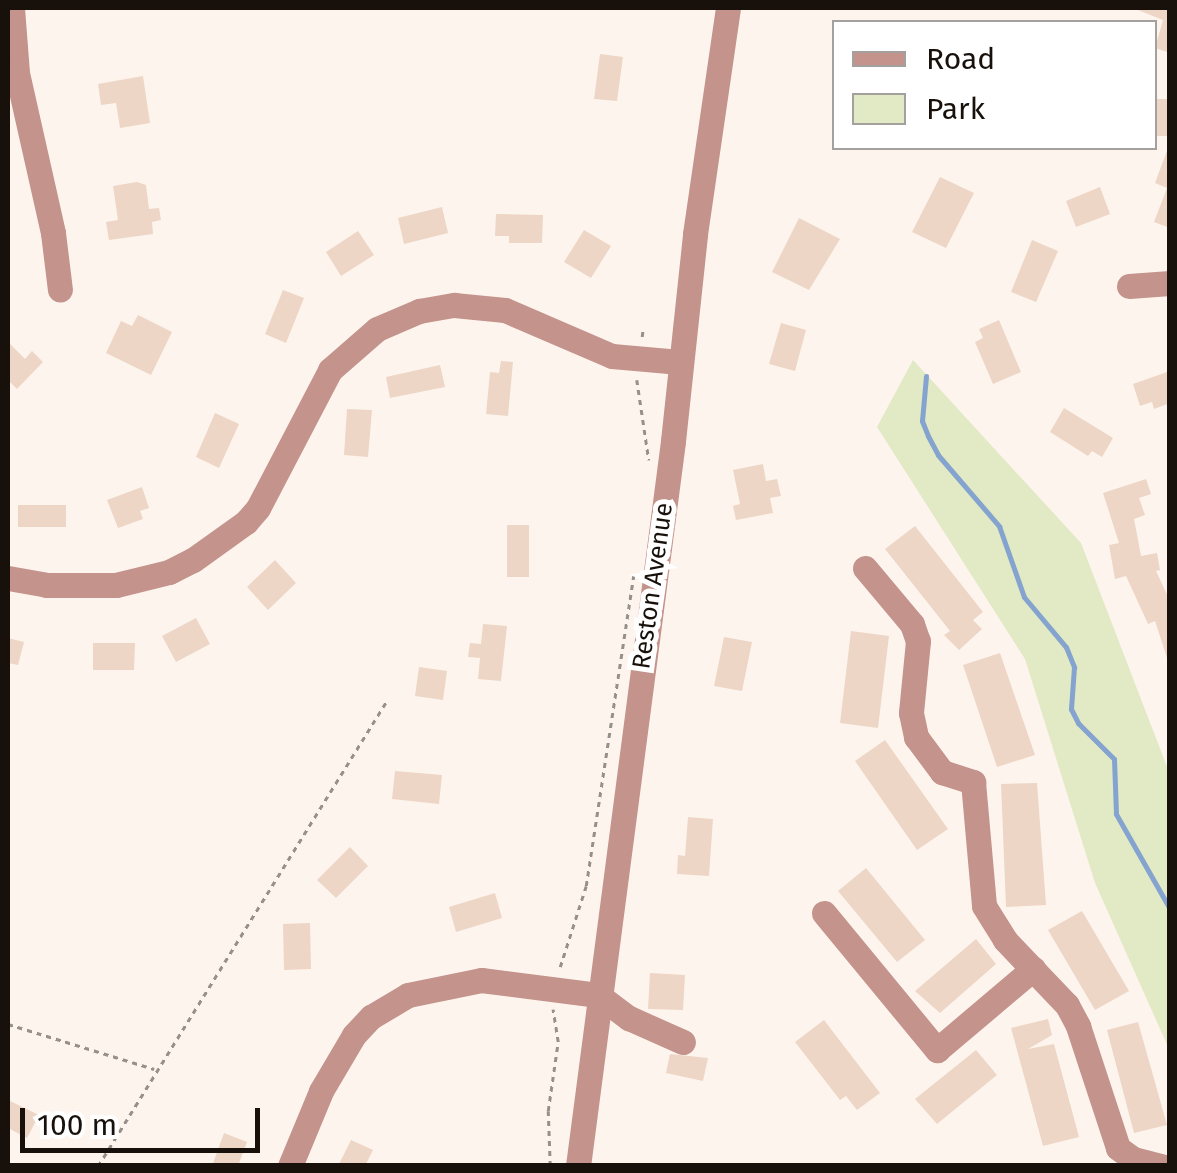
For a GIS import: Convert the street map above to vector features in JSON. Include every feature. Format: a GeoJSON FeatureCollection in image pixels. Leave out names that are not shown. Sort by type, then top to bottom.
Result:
{"type":"FeatureCollection","features":[{"type":"Feature","properties":{"kind":"street"},"geometry":{"type":"LineString","coordinates":[[12,8],[17,73],[53,233],[60,290]]}},
{"type":"Feature","properties":{"kind":"street","name":"Reston Avenue"},"geometry":{"type":"LineString","coordinates":[[578,1166],[728,8]]}},
{"type":"Feature","properties":{"kind":"street"},"geometry":{"type":"LineString","coordinates":[[1129,286],[1170,283]]}},
{"type":"Feature","properties":{"kind":"street"},"geometry":{"type":"LineString","coordinates":[[8,578],[74,587],[142,581],[181,566],[222,541],[246,522],[274,484],[330,370],[377,329],[408,314],[454,305],[505,310],[586,348],[639,360],[680,362]]}},
{"type":"Feature","properties":{"kind":"street"},"geometry":{"type":"LineString","coordinates":[[865,568],[912,624],[920,656],[912,726],[942,772],[973,782],[984,906],[1004,940],[1060,996],[1078,1026],[1118,1148],[1133,1159],[1162,1166]]}},
{"type":"Feature","properties":{"kind":"street"},"geometry":{"type":"LineString","coordinates":[[824,912],[936,1050],[1032,968]]}},
{"type":"Feature","properties":{"kind":"street"},"geometry":{"type":"LineString","coordinates":[[290,1166],[354,1035],[386,1006],[436,987],[481,980],[598,995],[629,1018],[683,1042]]}},
{"type":"Feature","properties":{"kind":"path"},"geometry":{"type":"LineString","coordinates":[[643,328],[637,391],[648,432],[649,463]]}},
{"type":"Feature","properties":{"kind":"path"},"geometry":{"type":"LineString","coordinates":[[550,1166],[548,1111],[558,1042],[552,1008],[586,886],[636,558]]}},
{"type":"Feature","properties":{"kind":"path"},"geometry":{"type":"LineString","coordinates":[[98,1166],[386,702]]}},
{"type":"Feature","properties":{"kind":"path"},"geometry":{"type":"LineString","coordinates":[[8,1024],[156,1069]]}},
{"type":"Feature","properties":{"kind":"green space"},"geometry":{"type":"Polygon","coordinates":[[[913,360],[1081,543],[1169,772],[1169,1049],[1095,883],[1025,659],[877,427],[913,360]]]}},
{"type":"Feature","properties":{"kind":"building"},"geometry":{"type":"Polygon","coordinates":[[[1133,8],[1170,8],[1170,53],[1157,49],[1163,20],[1133,8]]]}},
{"type":"Feature","properties":{"kind":"building"},"geometry":{"type":"Polygon","coordinates":[[[600,54],[623,57],[617,101],[594,99],[600,54]]]}},
{"type":"Feature","properties":{"kind":"building"},"geometry":{"type":"Polygon","coordinates":[[[143,76],[150,123],[120,128],[116,103],[101,105],[98,84],[143,76]]]}},
{"type":"Feature","properties":{"kind":"building"},"geometry":{"type":"Polygon","coordinates":[[[1157,99],[1170,99],[1170,136],[1157,136],[1157,99]]]}},
{"type":"Feature","properties":{"kind":"building"},"geometry":{"type":"Polygon","coordinates":[[[1168,148],[1170,228],[1154,222],[1167,188],[1155,183],[1168,148]]]}},
{"type":"Feature","properties":{"kind":"building"},"geometry":{"type":"Polygon","coordinates":[[[940,177],[974,193],[946,248],[912,232],[940,177]]]}},
{"type":"Feature","properties":{"kind":"building"},"geometry":{"type":"Polygon","coordinates":[[[137,182],[146,185],[149,209],[159,208],[161,220],[152,222],[153,234],[109,240],[106,222],[118,220],[113,186],[137,182]]]}},
{"type":"Feature","properties":{"kind":"building"},"geometry":{"type":"Polygon","coordinates":[[[1100,187],[1110,214],[1076,227],[1066,201],[1100,187]]]}},
{"type":"Feature","properties":{"kind":"building"},"geometry":{"type":"Polygon","coordinates":[[[442,207],[448,233],[404,244],[398,218],[442,207]]]}},
{"type":"Feature","properties":{"kind":"building"},"geometry":{"type":"Polygon","coordinates":[[[496,214],[543,215],[542,243],[509,243],[509,236],[495,236],[496,214]]]}},
{"type":"Feature","properties":{"kind":"building"},"geometry":{"type":"Polygon","coordinates":[[[799,218],[840,239],[809,290],[772,272],[799,218]]]}},
{"type":"Feature","properties":{"kind":"building"},"geometry":{"type":"Polygon","coordinates":[[[584,230],[611,246],[591,278],[564,262],[584,230]]]}},
{"type":"Feature","properties":{"kind":"building"},"geometry":{"type":"Polygon","coordinates":[[[358,231],[374,255],[341,276],[326,252],[358,231]]]}},
{"type":"Feature","properties":{"kind":"building"},"geometry":{"type":"Polygon","coordinates":[[[1032,240],[1058,251],[1036,302],[1011,292],[1032,240]]]}},
{"type":"Feature","properties":{"kind":"building"},"geometry":{"type":"Polygon","coordinates":[[[283,290],[304,298],[286,343],[265,334],[283,290]]]}},
{"type":"Feature","properties":{"kind":"building"},"geometry":{"type":"Polygon","coordinates":[[[138,315],[172,332],[151,375],[106,353],[121,321],[132,326],[138,315]]]}},
{"type":"Feature","properties":{"kind":"building"},"geometry":{"type":"Polygon","coordinates":[[[999,320],[1021,372],[993,384],[975,342],[983,338],[979,329],[999,320]]]}},
{"type":"Feature","properties":{"kind":"building"},"geometry":{"type":"Polygon","coordinates":[[[781,323],[806,330],[795,371],[769,364],[781,323]]]}},
{"type":"Feature","properties":{"kind":"building"},"geometry":{"type":"Polygon","coordinates":[[[8,342],[25,359],[32,351],[43,362],[17,389],[8,380],[8,342]]]}},
{"type":"Feature","properties":{"kind":"building"},"geometry":{"type":"Polygon","coordinates":[[[501,361],[513,362],[508,416],[486,414],[490,372],[499,373],[501,361]]]}},
{"type":"Feature","properties":{"kind":"building"},"geometry":{"type":"Polygon","coordinates":[[[440,365],[445,387],[390,398],[386,377],[440,365]]]}},
{"type":"Feature","properties":{"kind":"building"},"geometry":{"type":"Polygon","coordinates":[[[1170,371],[1170,403],[1154,409],[1152,402],[1140,406],[1133,384],[1170,371]]]}},
{"type":"Feature","properties":{"kind":"building"},"geometry":{"type":"Polygon","coordinates":[[[1064,408],[1113,438],[1102,457],[1092,451],[1088,456],[1050,432],[1064,408]]]}},
{"type":"Feature","properties":{"kind":"building"},"geometry":{"type":"Polygon","coordinates":[[[347,409],[372,410],[368,457],[344,455],[347,409]]]}},
{"type":"Feature","properties":{"kind":"building"},"geometry":{"type":"Polygon","coordinates":[[[215,413],[239,424],[219,468],[196,457],[215,413]]]}},
{"type":"Feature","properties":{"kind":"building"},"geometry":{"type":"Polygon","coordinates":[[[763,464],[766,481],[777,479],[781,496],[770,498],[773,513],[736,520],[733,506],[740,504],[733,470],[763,464]]]}},
{"type":"Feature","properties":{"kind":"building"},"geometry":{"type":"Polygon","coordinates":[[[1146,479],[1151,494],[1139,498],[1145,515],[1134,519],[1141,556],[1157,553],[1160,570],[1156,571],[1170,601],[1167,658],[1155,621],[1148,624],[1126,576],[1115,579],[1109,545],[1119,543],[1103,493],[1146,479]]]}},
{"type":"Feature","properties":{"kind":"building"},"geometry":{"type":"Polygon","coordinates":[[[142,487],[149,508],[140,511],[143,519],[118,528],[107,500],[142,487]]]}},
{"type":"Feature","properties":{"kind":"building"},"geometry":{"type":"Polygon","coordinates":[[[18,505],[66,505],[66,527],[18,527],[18,505]]]}},
{"type":"Feature","properties":{"kind":"building"},"geometry":{"type":"Polygon","coordinates":[[[507,525],[529,525],[529,577],[507,577],[507,525]]]}},
{"type":"Feature","properties":{"kind":"building"},"geometry":{"type":"Polygon","coordinates":[[[915,526],[983,612],[973,620],[982,629],[959,650],[944,635],[950,631],[885,549],[915,526]]]}},
{"type":"Feature","properties":{"kind":"building"},"geometry":{"type":"Polygon","coordinates":[[[275,560],[296,583],[268,610],[247,587],[275,560]]]}},
{"type":"Feature","properties":{"kind":"building"},"geometry":{"type":"Polygon","coordinates":[[[196,618],[210,644],[176,662],[162,636],[196,618]]]}},
{"type":"Feature","properties":{"kind":"building"},"geometry":{"type":"Polygon","coordinates":[[[483,624],[507,626],[501,681],[478,679],[480,658],[468,657],[470,643],[481,644],[483,624]]]}},
{"type":"Feature","properties":{"kind":"building"},"geometry":{"type":"Polygon","coordinates":[[[851,631],[889,636],[878,728],[840,723],[851,631]]]}},
{"type":"Feature","properties":{"kind":"building"},"geometry":{"type":"Polygon","coordinates":[[[724,637],[752,642],[742,691],[714,686],[724,637]]]}},
{"type":"Feature","properties":{"kind":"building"},"geometry":{"type":"Polygon","coordinates":[[[8,638],[24,642],[18,665],[8,663],[8,638]]]}},
{"type":"Feature","properties":{"kind":"building"},"geometry":{"type":"Polygon","coordinates":[[[93,643],[135,643],[134,670],[93,670],[93,643]]]}},
{"type":"Feature","properties":{"kind":"building"},"geometry":{"type":"Polygon","coordinates":[[[1000,653],[1035,755],[997,767],[963,665],[1000,653]]]}},
{"type":"Feature","properties":{"kind":"building"},"geometry":{"type":"Polygon","coordinates":[[[419,667],[447,671],[443,700],[415,696],[419,667]]]}},
{"type":"Feature","properties":{"kind":"building"},"geometry":{"type":"Polygon","coordinates":[[[885,740],[948,829],[917,850],[855,761],[885,740]]]}},
{"type":"Feature","properties":{"kind":"building"},"geometry":{"type":"Polygon","coordinates":[[[395,771],[442,775],[439,804],[392,799],[395,771]]]}},
{"type":"Feature","properties":{"kind":"building"},"geometry":{"type":"Polygon","coordinates":[[[1037,783],[1046,905],[1006,907],[1001,784],[1037,783]]]}},
{"type":"Feature","properties":{"kind":"building"},"geometry":{"type":"Polygon","coordinates":[[[688,817],[713,819],[709,876],[677,874],[678,855],[685,856],[688,817]]]}},
{"type":"Feature","properties":{"kind":"building"},"geometry":{"type":"Polygon","coordinates":[[[350,847],[368,866],[336,898],[317,880],[350,847]]]}},
{"type":"Feature","properties":{"kind":"building"},"geometry":{"type":"Polygon","coordinates":[[[866,868],[925,940],[897,962],[838,891],[866,868]]]}},
{"type":"Feature","properties":{"kind":"building"},"geometry":{"type":"Polygon","coordinates":[[[495,893],[502,918],[456,932],[449,907],[495,893]]]}},
{"type":"Feature","properties":{"kind":"building"},"geometry":{"type":"Polygon","coordinates":[[[1082,911],[1129,991],[1095,1010],[1048,930],[1082,911]]]}},
{"type":"Feature","properties":{"kind":"building"},"geometry":{"type":"Polygon","coordinates":[[[310,923],[311,969],[284,970],[283,924],[310,923]]]}},
{"type":"Feature","properties":{"kind":"building"},"geometry":{"type":"Polygon","coordinates":[[[976,939],[996,964],[940,1013],[915,991],[976,939]]]}},
{"type":"Feature","properties":{"kind":"building"},"geometry":{"type":"Polygon","coordinates":[[[650,973],[685,975],[683,1010],[648,1009],[650,973]]]}},
{"type":"Feature","properties":{"kind":"building"},"geometry":{"type":"Polygon","coordinates":[[[1048,1019],[1052,1035],[1028,1049],[1054,1044],[1079,1137],[1043,1146],[1011,1028],[1048,1019]]]}},
{"type":"Feature","properties":{"kind":"building"},"geometry":{"type":"Polygon","coordinates":[[[824,1020],[880,1093],[857,1110],[846,1096],[840,1100],[795,1042],[824,1020]]]}},
{"type":"Feature","properties":{"kind":"building"},"geometry":{"type":"Polygon","coordinates":[[[1138,1022],[1167,1125],[1134,1133],[1107,1030],[1138,1022]]]}},
{"type":"Feature","properties":{"kind":"building"},"geometry":{"type":"Polygon","coordinates":[[[976,1050],[997,1075],[937,1124],[915,1099],[976,1050]]]}},
{"type":"Feature","properties":{"kind":"building"},"geometry":{"type":"Polygon","coordinates":[[[670,1054],[708,1058],[703,1081],[666,1073],[670,1054]]]}},
{"type":"Feature","properties":{"kind":"building"},"geometry":{"type":"Polygon","coordinates":[[[8,1100],[39,1115],[27,1138],[8,1128],[8,1100]]]}},
{"type":"Feature","properties":{"kind":"building"},"geometry":{"type":"Polygon","coordinates":[[[224,1133],[247,1142],[238,1166],[212,1166],[224,1133]]]}},
{"type":"Feature","properties":{"kind":"building"},"geometry":{"type":"Polygon","coordinates":[[[351,1140],[373,1150],[365,1166],[338,1166],[351,1140]]]}},
{"type":"Feature","properties":{"kind":"waterway"},"geometry":{"type":"LineString","coordinates":[[926,376],[922,421],[928,436],[938,455],[999,526],[1024,597],[1066,647],[1074,667],[1071,709],[1078,723],[1114,759],[1116,814],[1170,909]]}}]}
